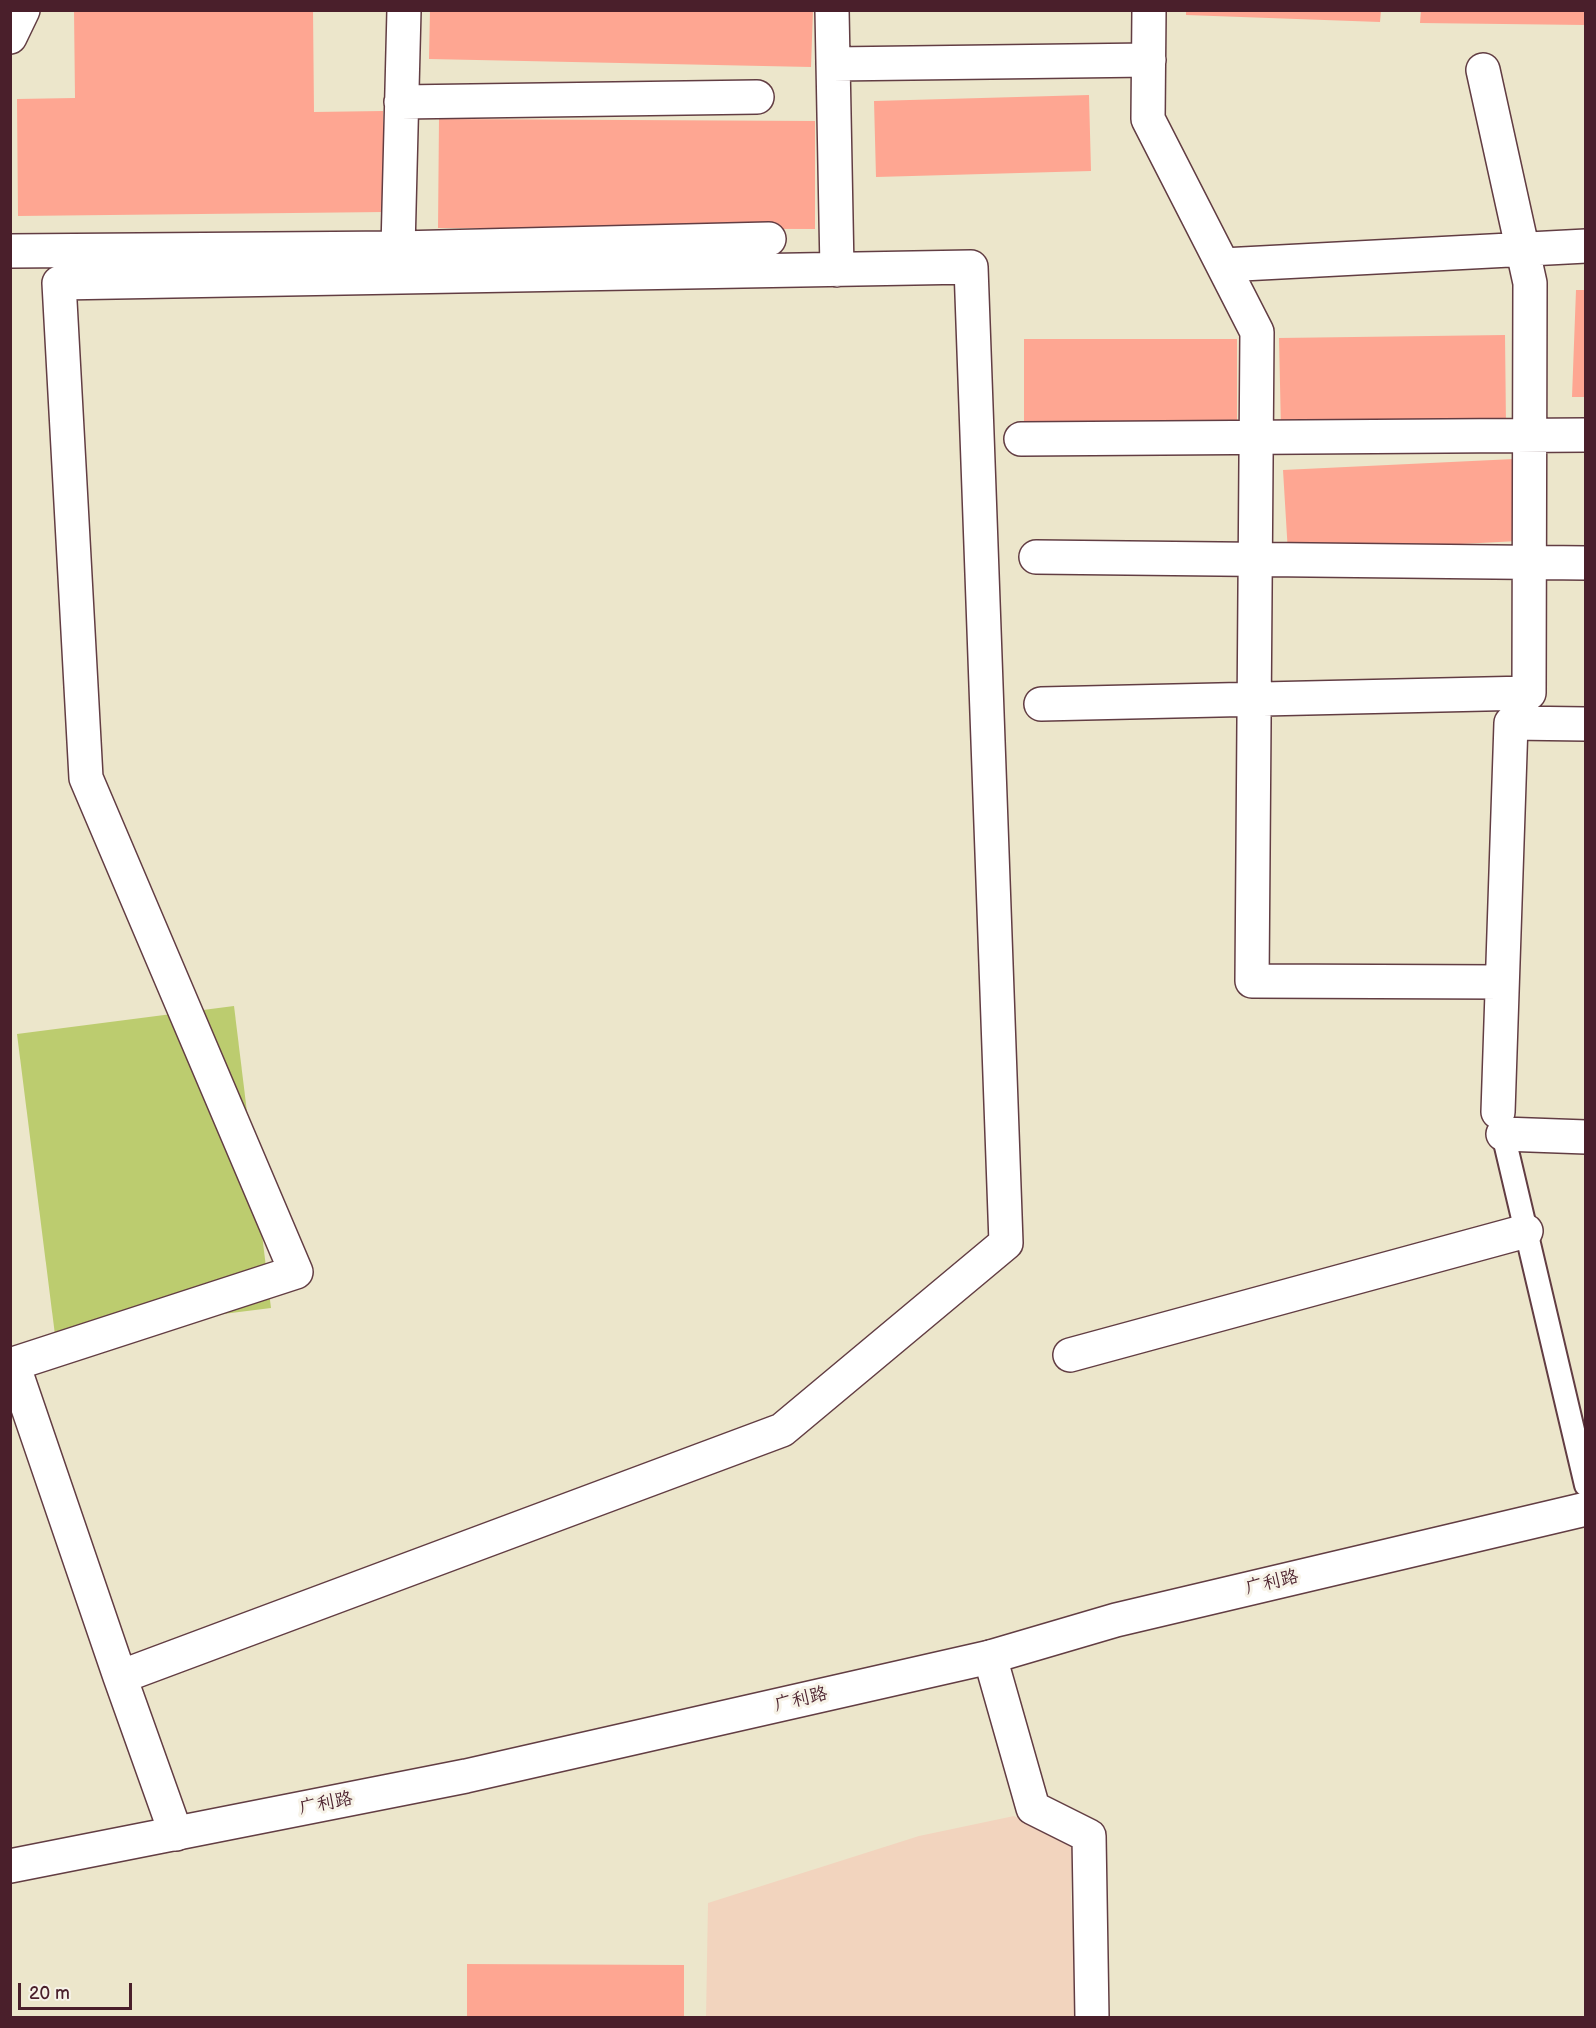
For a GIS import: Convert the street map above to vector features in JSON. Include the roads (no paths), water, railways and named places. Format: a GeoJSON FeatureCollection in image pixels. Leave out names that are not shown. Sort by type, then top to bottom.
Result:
{"type":"FeatureCollection","features":[{"type":"Feature","properties":{"kind":"street"},"geometry":{"type":"LineString","coordinates":[[10,37],[23,10]]}},
{"type":"Feature","properties":{"kind":"street"},"geometry":{"type":"LineString","coordinates":[[398,248],[404,10]]}},
{"type":"Feature","properties":{"kind":"street"},"geometry":{"type":"LineString","coordinates":[[832,10],[837,270]]}},
{"type":"Feature","properties":{"kind":"street"},"geometry":{"type":"LineString","coordinates":[[1149,10],[1148,119],[1257,332],[1252,981],[1502,982]]}},
{"type":"Feature","properties":{"kind":"street"},"geometry":{"type":"LineString","coordinates":[[832,64],[1149,60]]}},
{"type":"Feature","properties":{"kind":"street"},"geometry":{"type":"LineString","coordinates":[[1041,704],[1529,693],[1530,283],[1483,70]]}},
{"type":"Feature","properties":{"kind":"street"},"geometry":{"type":"LineString","coordinates":[[401,102],[757,97]]}},
{"type":"Feature","properties":{"kind":"street"},"geometry":{"type":"LineString","coordinates":[[10,251],[398,248],[769,239]]}},
{"type":"Feature","properties":{"kind":"street"},"geometry":{"type":"LineString","coordinates":[[1223,265],[1586,246]]}},
{"type":"Feature","properties":{"kind":"street"},"geometry":{"type":"LineString","coordinates":[[120,1677],[782,1430],[1006,1243],[971,267],[59,283],[86,778],[296,1272],[12,1364],[120,1677],[176,1834]]}},
{"type":"Feature","properties":{"kind":"street"},"geometry":{"type":"LineString","coordinates":[[1021,439],[1586,435]]}},
{"type":"Feature","properties":{"kind":"street"},"geometry":{"type":"LineString","coordinates":[[1036,556],[1586,563]]}},
{"type":"Feature","properties":{"kind":"street"},"geometry":{"type":"LineString","coordinates":[[1586,724],[1511,723],[1502,982],[1501,1123],[1586,1137]]}},
{"type":"Feature","properties":{"kind":"street"},"geometry":{"type":"LineString","coordinates":[[1070,1355],[1526,1231]]}},
{"type":"Feature","properties":{"kind":"street","name":"广利路"},"geometry":{"type":"LineString","coordinates":[[10,1866],[466,1776],[990,1657],[1116,1620],[1586,1509]]}},
{"type":"Feature","properties":{"kind":"street"},"geometry":{"type":"LineString","coordinates":[[990,1657],[1033,1808],[1089,1836],[1092,2018]]}},
{"type":"Feature","properties":{"kind":"lane"},"geometry":{"type":"LineString","coordinates":[[1501,1123],[1586,1485]]}}]}
